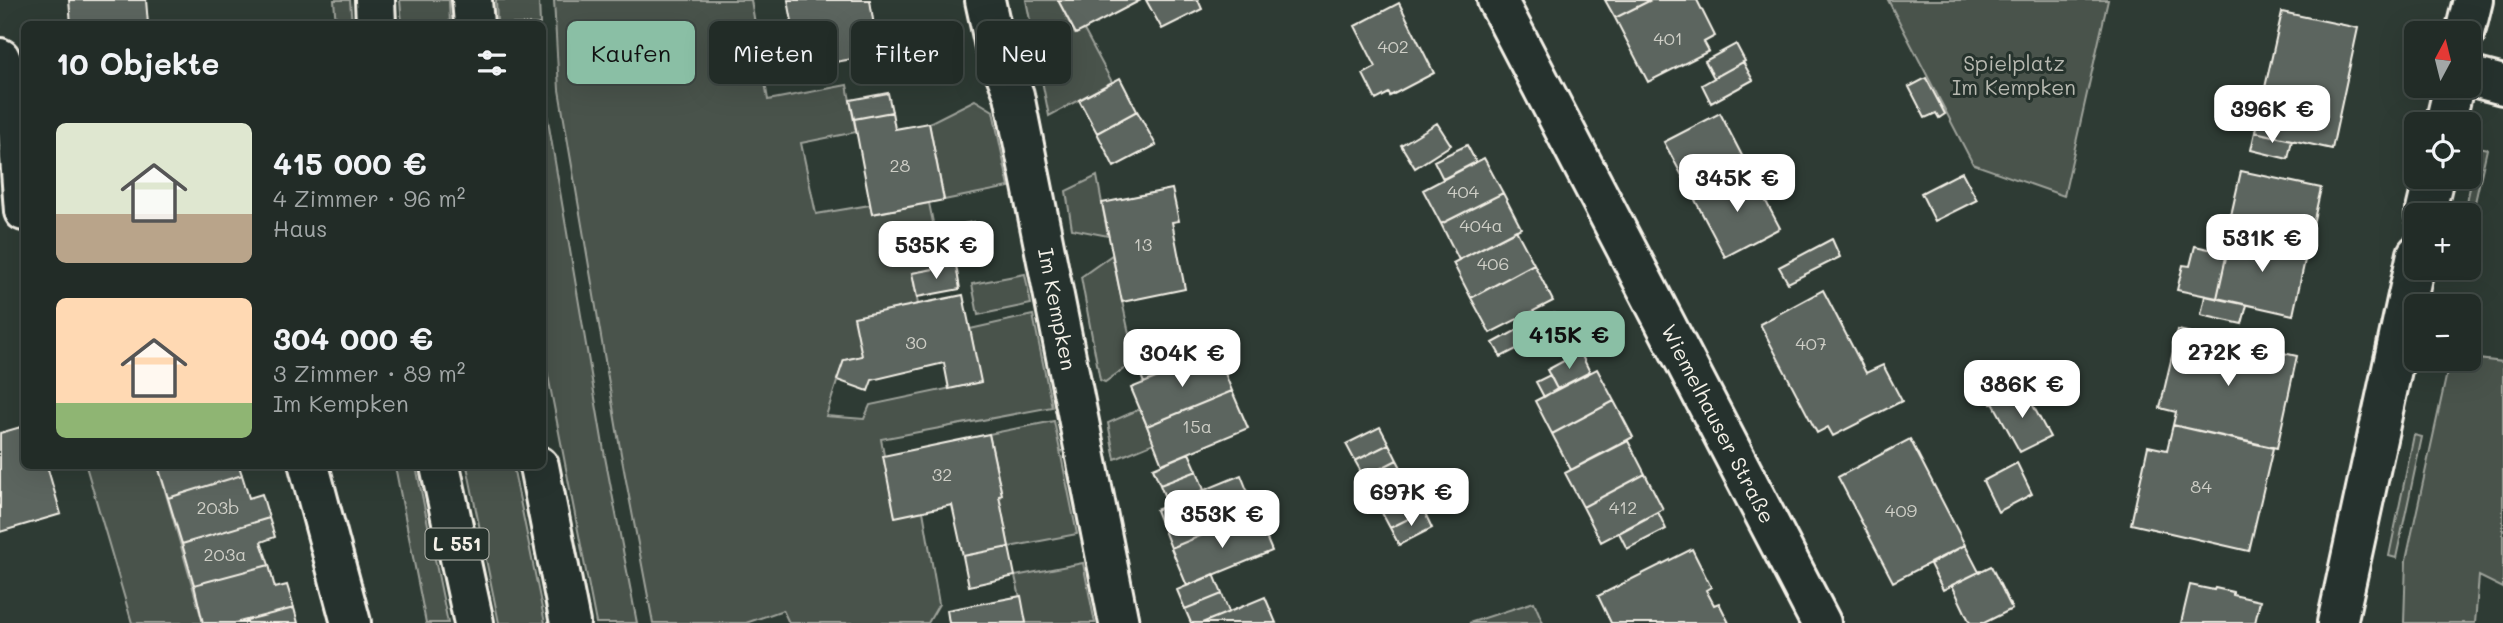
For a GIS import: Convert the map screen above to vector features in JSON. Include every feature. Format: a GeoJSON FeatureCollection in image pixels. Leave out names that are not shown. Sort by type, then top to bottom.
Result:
{"type":"FeatureCollection","features":[{"type":"Feature","properties":{"kind":"street"},"geometry":{"type":"LineString","coordinates":[[375,0],[376,21]]}},
{"type":"Feature","properties":{"kind":"street"},"geometry":{"type":"LineString","coordinates":[[472,0],[474,21]]}},
{"type":"Feature","properties":{"kind":"street","name":"Im Kempken"},"geometry":{"type":"LineString","coordinates":[[985,0],[995,46],[1014,95],[1119,623]]}},
{"type":"Feature","properties":{"kind":"street","name":"Wiemelhauser Straße"},"geometry":{"type":"LineString","coordinates":[[1497,0],[1821,623]]}},
{"type":"Feature","properties":{"kind":"street"},"geometry":{"type":"LineString","coordinates":[[2468,21],[2473,0]]}},
{"type":"Feature","properties":{"kind":"street"},"geometry":{"type":"LineString","coordinates":[[0,58],[15,91],[21,171]]}},
{"type":"Feature","properties":{"kind":"street"},"geometry":{"type":"LineString","coordinates":[[2482,79],[2503,85]]}},
{"type":"Feature","properties":{"kind":"street"},"geometry":{"type":"LineString","coordinates":[[2337,623],[2411,280]]}},
{"type":"Feature","properties":{"kind":"street"},"geometry":{"type":"LineString","coordinates":[[310,469],[351,623]]}},
{"type":"Feature","properties":{"kind":"street","name":"L 551"},"geometry":{"type":"LineString","coordinates":[[441,469],[474,623]]}},
{"type":"Feature","properties":{"kind":"street"},"geometry":{"type":"LineString","coordinates":[[540,469],[570,623]]}},
{"type":"Feature","properties":{"kind":"green space"},"geometry":{"type":"Polygon","coordinates":[[[334,0],[350,0],[352,21],[336,21],[334,0]]]}},
{"type":"Feature","properties":{"kind":"green space"},"geometry":{"type":"Polygon","coordinates":[[[400,0],[449,0],[450,21],[402,21],[400,0]]]}},
{"type":"Feature","properties":{"kind":"green space"},"geometry":{"type":"Polygon","coordinates":[[[496,0],[539,0],[540,21],[497,21],[496,0]]]}},
{"type":"Feature","properties":{"kind":"green space"},"geometry":{"type":"Polygon","coordinates":[[[554,0],[751,0],[755,21],[709,21],[709,84],[765,84],[768,100],[847,85],[856,132],[801,143],[816,214],[870,205],[872,214],[929,203],[942,267],[912,273],[918,304],[862,356],[844,360],[826,416],[864,419],[870,405],[980,382],[970,329],[1033,315],[1052,407],[881,439],[895,516],[923,511],[939,604],[928,623],[789,623],[783,610],[746,623],[653,623],[621,454],[559,90],[554,0]]]}},
{"type":"Feature","properties":{"kind":"green space"},"geometry":{"type":"Polygon","coordinates":[[[1026,0],[1058,0],[1068,21],[1030,21],[1026,0]]]}},
{"type":"Feature","properties":{"kind":"green space","name":"Spielplatz Im Kempken"},"geometry":{"type":"Polygon","coordinates":[[[1888,0],[2108,0],[2064,196],[1973,164],[1888,0]]]}},
{"type":"Feature","properties":{"kind":"green space"},"geometry":{"type":"Polygon","coordinates":[[[1071,26],[1075,34],[1084,30],[1112,82],[1049,116],[1043,84],[1071,84],[1071,26]]]}},
{"type":"Feature","properties":{"kind":"green space"},"geometry":{"type":"Polygon","coordinates":[[[975,100],[993,111],[1009,187],[944,200],[929,123],[975,100]]]}},
{"type":"Feature","properties":{"kind":"green space"},"geometry":{"type":"Polygon","coordinates":[[[546,109],[605,457],[637,623],[596,623],[546,365],[546,109]]]}},
{"type":"Feature","properties":{"kind":"green space"},"geometry":{"type":"Polygon","coordinates":[[[2481,148],[2487,149],[2481,176],[2481,148]]]}},
{"type":"Feature","properties":{"kind":"green space"},"geometry":{"type":"Polygon","coordinates":[[[1097,176],[1108,236],[1072,229],[1066,191],[1097,176]]]}},
{"type":"Feature","properties":{"kind":"green space"},"geometry":{"type":"Polygon","coordinates":[[[2470,189],[2478,189],[2475,203],[2467,203],[2470,189]]]}},
{"type":"Feature","properties":{"kind":"green space"},"geometry":{"type":"Polygon","coordinates":[[[1112,255],[1135,361],[1105,382],[1100,380],[1081,277],[1112,255]]]}},
{"type":"Feature","properties":{"kind":"green space"},"geometry":{"type":"Polygon","coordinates":[[[1025,274],[1031,304],[978,315],[972,284],[1025,274]]]}},
{"type":"Feature","properties":{"kind":"green space"},"geometry":{"type":"Polygon","coordinates":[[[2481,359],[2503,362],[2503,588],[2479,576],[2475,623],[2404,623],[2406,560],[2447,371],[2481,371],[2481,359]]]}},
{"type":"Feature","properties":{"kind":"green space"},"geometry":{"type":"Polygon","coordinates":[[[1140,409],[1154,443],[1115,459],[1108,423],[1140,409]]]}},
{"type":"Feature","properties":{"kind":"green space"},"geometry":{"type":"Polygon","coordinates":[[[1054,421],[1077,534],[1009,547],[999,496],[1002,495],[989,434],[1054,421]]]}},
{"type":"Feature","properties":{"kind":"green space"},"geometry":{"type":"Polygon","coordinates":[[[2414,435],[2422,437],[2396,558],[2389,556],[2414,435]]]}},
{"type":"Feature","properties":{"kind":"green space"},"geometry":{"type":"Polygon","coordinates":[[[87,469],[159,469],[203,623],[132,623],[87,469]]]}},
{"type":"Feature","properties":{"kind":"green space"},"geometry":{"type":"Polygon","coordinates":[[[396,469],[417,469],[448,623],[426,623],[396,469]]]}},
{"type":"Feature","properties":{"kind":"green space"},"geometry":{"type":"Polygon","coordinates":[[[468,469],[514,469],[545,623],[499,623],[468,469]]]}},
{"type":"Feature","properties":{"kind":"green space"},"geometry":{"type":"Polygon","coordinates":[[[1083,563],[1095,623],[1026,623],[1015,576],[1083,563]]]}},
{"type":"Feature","properties":{"kind":"green space"},"geometry":{"type":"Polygon","coordinates":[[[1534,602],[1543,623],[1469,623],[1534,602]]]}},
{"type":"Feature","properties":{"kind":"building"},"geometry":{"type":"Polygon","coordinates":[[[69,0],[146,0],[148,21],[71,21],[69,0]]]}},
{"type":"Feature","properties":{"kind":"building"},"geometry":{"type":"Polygon","coordinates":[[[788,0],[870,0],[873,21],[851,21],[851,59],[837,62],[837,21],[792,21],[788,0]]]}},
{"type":"Feature","properties":{"kind":"building"},"geometry":{"type":"Polygon","coordinates":[[[1058,0],[1141,0],[1076,34],[1058,0]]]}},
{"type":"Feature","properties":{"kind":"building"},"geometry":{"type":"Polygon","coordinates":[[[1146,0],[1198,0],[1202,9],[1162,29],[1146,0]]]}},
{"type":"Feature","properties":{"kind":"building"},"geometry":{"type":"Polygon","coordinates":[[[1605,0],[1651,0],[1615,18],[1605,0]]]}},
{"type":"Feature","properties":{"kind":"building"},"geometry":{"type":"Polygon","coordinates":[[[1651,0],[1697,0],[1715,36],[1704,42],[1709,51],[1648,82],[1615,18],[1651,0]]]}},
{"type":"Feature","properties":{"kind":"building"},"geometry":{"type":"Polygon","coordinates":[[[1399,3],[1434,73],[1390,96],[1389,93],[1376,100],[1363,74],[1376,67],[1355,26],[1399,3]]]}},
{"type":"Feature","properties":{"kind":"building"},"geometry":{"type":"Polygon","coordinates":[[[2282,12],[2358,28],[2332,149],[2255,132],[2282,12]]]}},
{"type":"Feature","properties":{"kind":"building"},"geometry":{"type":"Polygon","coordinates":[[[1736,44],[1745,61],[1714,78],[1705,61],[1736,44]]]}},
{"type":"Feature","properties":{"kind":"building"},"geometry":{"type":"Polygon","coordinates":[[[1743,62],[1753,80],[1711,103],[1702,85],[1743,62]]]}},
{"type":"Feature","properties":{"kind":"building"},"geometry":{"type":"Polygon","coordinates":[[[1120,78],[1137,111],[1097,133],[1079,100],[1120,78]]]}},
{"type":"Feature","properties":{"kind":"building"},"geometry":{"type":"Polygon","coordinates":[[[1926,78],[1945,114],[1939,118],[1936,113],[1925,118],[1909,87],[1926,78]]]}},
{"type":"Feature","properties":{"kind":"building"},"geometry":{"type":"Polygon","coordinates":[[[888,93],[892,112],[854,119],[850,100],[888,93]]]}},
{"type":"Feature","properties":{"kind":"building"},"geometry":{"type":"Polygon","coordinates":[[[1137,111],[1156,145],[1114,167],[1097,133],[1137,111]]]}},
{"type":"Feature","properties":{"kind":"building"},"geometry":{"type":"Polygon","coordinates":[[[892,112],[895,129],[929,123],[944,200],[872,214],[854,119],[892,112]]]}},
{"type":"Feature","properties":{"kind":"building"},"geometry":{"type":"Polygon","coordinates":[[[1720,113],[1750,171],[1695,200],[1664,142],[1720,113]]]}},
{"type":"Feature","properties":{"kind":"building"},"geometry":{"type":"Polygon","coordinates":[[[1437,123],[1451,145],[1415,168],[1401,145],[1437,123]]]}},
{"type":"Feature","properties":{"kind":"building"},"geometry":{"type":"Polygon","coordinates":[[[2255,132],[2292,140],[2288,159],[2251,150],[2255,132]]]}},
{"type":"Feature","properties":{"kind":"building"},"geometry":{"type":"Polygon","coordinates":[[[1467,145],[1476,162],[1443,179],[1434,161],[1467,145]]]}},
{"type":"Feature","properties":{"kind":"building"},"geometry":{"type":"Polygon","coordinates":[[[1484,158],[1503,193],[1441,224],[1423,190],[1484,158]]]}},
{"type":"Feature","properties":{"kind":"building"},"geometry":{"type":"Polygon","coordinates":[[[1750,171],[1780,228],[1725,257],[1695,200],[1750,171]]]}},
{"type":"Feature","properties":{"kind":"building"},"geometry":{"type":"Polygon","coordinates":[[[2241,171],[2321,188],[2307,251],[2227,233],[2241,171]]]}},
{"type":"Feature","properties":{"kind":"building"},"geometry":{"type":"Polygon","coordinates":[[[1962,172],[1977,200],[1935,221],[1921,193],[1962,172]]]}},
{"type":"Feature","properties":{"kind":"building"},"geometry":{"type":"Polygon","coordinates":[[[1172,189],[1179,221],[1172,222],[1185,289],[1122,302],[1102,203],[1172,189]]]}},
{"type":"Feature","properties":{"kind":"building"},"geometry":{"type":"Polygon","coordinates":[[[1503,193],[1521,228],[1459,260],[1441,224],[1503,193]]]}},
{"type":"Feature","properties":{"kind":"building"},"geometry":{"type":"Polygon","coordinates":[[[974,222],[981,260],[942,267],[936,229],[974,222]]]}},
{"type":"Feature","properties":{"kind":"building"},"geometry":{"type":"Polygon","coordinates":[[[1516,230],[1534,264],[1471,298],[1453,263],[1516,230]]]}},
{"type":"Feature","properties":{"kind":"building"},"geometry":{"type":"Polygon","coordinates":[[[2231,234],[2307,251],[2293,315],[2217,298],[2231,234]]]}},
{"type":"Feature","properties":{"kind":"building"},"geometry":{"type":"Polygon","coordinates":[[[1832,239],[1840,257],[1788,283],[1779,267],[1832,239]]]}},
{"type":"Feature","properties":{"kind":"building"},"geometry":{"type":"Polygon","coordinates":[[[2195,246],[2227,253],[2217,298],[2177,290],[2183,265],[2190,266],[2195,246]]]}},
{"type":"Feature","properties":{"kind":"building"},"geometry":{"type":"Polygon","coordinates":[[[1534,264],[1553,301],[1490,333],[1471,298],[1534,264]]]}},
{"type":"Feature","properties":{"kind":"building"},"geometry":{"type":"Polygon","coordinates":[[[956,265],[960,289],[917,297],[912,273],[956,265]]]}},
{"type":"Feature","properties":{"kind":"building"},"geometry":{"type":"Polygon","coordinates":[[[1823,290],[1866,373],[1883,365],[1902,401],[1833,436],[1828,427],[1817,433],[1760,324],[1823,290]]]}},
{"type":"Feature","properties":{"kind":"building"},"geometry":{"type":"Polygon","coordinates":[[[963,295],[981,382],[949,389],[944,363],[872,380],[868,391],[837,380],[844,360],[862,356],[854,317],[963,295]]]}},
{"type":"Feature","properties":{"kind":"building"},"geometry":{"type":"Polygon","coordinates":[[[2205,296],[2247,305],[2242,324],[2201,315],[2205,296]]]}},
{"type":"Feature","properties":{"kind":"building"},"geometry":{"type":"Polygon","coordinates":[[[1554,313],[1563,331],[1529,349],[1526,344],[1501,357],[1493,343],[1554,313]]]}},
{"type":"Feature","properties":{"kind":"building"},"geometry":{"type":"Polygon","coordinates":[[[2178,330],[2297,356],[2277,448],[2173,425],[2176,412],[2160,408],[2178,330]]]}},
{"type":"Feature","properties":{"kind":"building"},"geometry":{"type":"Polygon","coordinates":[[[1167,338],[1179,368],[1144,383],[1135,361],[1167,338]]]}},
{"type":"Feature","properties":{"kind":"building"},"geometry":{"type":"Polygon","coordinates":[[[1580,352],[1590,372],[1557,389],[1547,370],[1580,352]]]}},
{"type":"Feature","properties":{"kind":"building"},"geometry":{"type":"Polygon","coordinates":[[[1217,353],[1232,391],[1147,426],[1131,388],[1217,353]]]}},
{"type":"Feature","properties":{"kind":"building"},"geometry":{"type":"Polygon","coordinates":[[[1597,369],[1614,401],[1552,434],[1535,401],[1597,369]]]}},
{"type":"Feature","properties":{"kind":"building"},"geometry":{"type":"Polygon","coordinates":[[[2015,369],[2024,386],[1991,404],[1982,386],[2015,369]]]}},
{"type":"Feature","properties":{"kind":"building"},"geometry":{"type":"Polygon","coordinates":[[[1550,375],[1557,389],[1544,397],[1536,382],[1550,375]]]}},
{"type":"Feature","properties":{"kind":"building"},"geometry":{"type":"Polygon","coordinates":[[[2023,387],[2050,437],[2020,452],[1993,403],[2023,387]]]}},
{"type":"Feature","properties":{"kind":"building"},"geometry":{"type":"Polygon","coordinates":[[[1232,391],[1248,428],[1162,464],[1147,426],[1232,391]]]}},
{"type":"Feature","properties":{"kind":"building"},"geometry":{"type":"Polygon","coordinates":[[[1614,401],[1633,437],[1571,470],[1552,434],[1614,401]]]}},
{"type":"Feature","properties":{"kind":"building"},"geometry":{"type":"Polygon","coordinates":[[[2173,425],[2273,448],[2249,551],[2131,524],[2148,446],[2167,450],[2173,425]]]}},
{"type":"Feature","properties":{"kind":"building"},"geometry":{"type":"Polygon","coordinates":[[[21,427],[21,469],[48,469],[61,514],[0,532],[0,433],[21,427]]]}},
{"type":"Feature","properties":{"kind":"building"},"geometry":{"type":"Polygon","coordinates":[[[1380,427],[1389,444],[1355,461],[1346,444],[1380,427]]]}},
{"type":"Feature","properties":{"kind":"building"},"geometry":{"type":"Polygon","coordinates":[[[989,434],[1002,495],[999,496],[1009,547],[963,556],[952,505],[895,517],[883,456],[989,434]]]}},
{"type":"Feature","properties":{"kind":"building"},"geometry":{"type":"Polygon","coordinates":[[[1910,439],[1965,545],[1893,582],[1838,477],[1910,439]]]}},
{"type":"Feature","properties":{"kind":"building"},"geometry":{"type":"Polygon","coordinates":[[[1628,441],[1645,474],[1583,507],[1565,473],[1628,441]]]}},
{"type":"Feature","properties":{"kind":"building"},"geometry":{"type":"Polygon","coordinates":[[[1389,444],[1397,460],[1364,477],[1355,461],[1389,444]]]}},
{"type":"Feature","properties":{"kind":"building"},"geometry":{"type":"Polygon","coordinates":[[[1189,453],[1197,471],[1160,485],[1153,468],[1189,453]]]}},
{"type":"Feature","properties":{"kind":"building"},"geometry":{"type":"Polygon","coordinates":[[[1397,460],[1406,477],[1373,495],[1364,477],[1397,460]]]}},
{"type":"Feature","properties":{"kind":"building"},"geometry":{"type":"Polygon","coordinates":[[[2017,463],[2032,494],[1998,512],[1983,481],[2017,463]]]}},
{"type":"Feature","properties":{"kind":"building"},"geometry":{"type":"Polygon","coordinates":[[[159,469],[240,469],[242,475],[168,498],[159,469]]]}},
{"type":"Feature","properties":{"kind":"building"},"geometry":{"type":"Polygon","coordinates":[[[1197,471],[1204,490],[1168,505],[1160,485],[1197,471]]]}},
{"type":"Feature","properties":{"kind":"building"},"geometry":{"type":"Polygon","coordinates":[[[1645,474],[1663,509],[1601,542],[1583,507],[1645,474]]]}},
{"type":"Feature","properties":{"kind":"building"},"geometry":{"type":"Polygon","coordinates":[[[242,475],[249,498],[262,494],[269,518],[182,544],[168,498],[242,475]]]}},
{"type":"Feature","properties":{"kind":"building"},"geometry":{"type":"Polygon","coordinates":[[[1241,475],[1256,513],[1171,548],[1156,510],[1241,475]]]}},
{"type":"Feature","properties":{"kind":"building"},"geometry":{"type":"Polygon","coordinates":[[[1406,477],[1415,494],[1381,511],[1373,495],[1406,477]]]}},
{"type":"Feature","properties":{"kind":"building"},"geometry":{"type":"Polygon","coordinates":[[[1415,494],[1424,511],[1390,528],[1381,511],[1415,494]]]}},
{"type":"Feature","properties":{"kind":"building"},"geometry":{"type":"Polygon","coordinates":[[[1424,511],[1432,528],[1399,545],[1390,528],[1424,511]]]}},
{"type":"Feature","properties":{"kind":"building"},"geometry":{"type":"Polygon","coordinates":[[[1658,512],[1666,529],[1627,549],[1619,533],[1658,512]]]}},
{"type":"Feature","properties":{"kind":"building"},"geometry":{"type":"Polygon","coordinates":[[[1256,513],[1272,551],[1187,586],[1171,548],[1256,513]]]}},
{"type":"Feature","properties":{"kind":"building"},"geometry":{"type":"Polygon","coordinates":[[[269,518],[275,537],[261,542],[269,565],[194,585],[182,544],[269,518]]]}},
{"type":"Feature","properties":{"kind":"building"},"geometry":{"type":"Polygon","coordinates":[[[1965,545],[1979,572],[1943,590],[1930,564],[1965,545]]]}},
{"type":"Feature","properties":{"kind":"building"},"geometry":{"type":"Polygon","coordinates":[[[1009,547],[1015,576],[969,586],[963,556],[1009,547]]]}},
{"type":"Feature","properties":{"kind":"building"},"geometry":{"type":"Polygon","coordinates":[[[1692,549],[1711,587],[1706,590],[1714,605],[1719,603],[1729,623],[1611,623],[1598,596],[1692,549]]]}},
{"type":"Feature","properties":{"kind":"building"},"geometry":{"type":"Polygon","coordinates":[[[269,565],[275,588],[287,585],[294,608],[235,623],[203,623],[194,585],[269,565]]]}},
{"type":"Feature","properties":{"kind":"building"},"geometry":{"type":"Polygon","coordinates":[[[1991,566],[2012,609],[1984,623],[1970,623],[1952,585],[1991,566]]]}},
{"type":"Feature","properties":{"kind":"building"},"geometry":{"type":"Polygon","coordinates":[[[1214,574],[1222,594],[1185,609],[1177,590],[1214,574]]]}},
{"type":"Feature","properties":{"kind":"building"},"geometry":{"type":"Polygon","coordinates":[[[2190,585],[2233,592],[2233,595],[2260,601],[2255,623],[2181,623],[2190,585]]]}},
{"type":"Feature","properties":{"kind":"building"},"geometry":{"type":"Polygon","coordinates":[[[1222,594],[1229,612],[1202,623],[1191,623],[1185,609],[1222,594]]]}},
{"type":"Feature","properties":{"kind":"building"},"geometry":{"type":"Polygon","coordinates":[[[1021,596],[1026,623],[949,623],[947,610],[1021,596]]]}},
{"type":"Feature","properties":{"kind":"building"},"geometry":{"type":"Polygon","coordinates":[[[1265,597],[1276,623],[1202,623],[1229,612],[1265,597]]]}},
{"type":"Feature","properties":{"kind":"building"},"geometry":{"type":"Polygon","coordinates":[[[294,608],[298,623],[235,623],[294,608]]]}}]}
